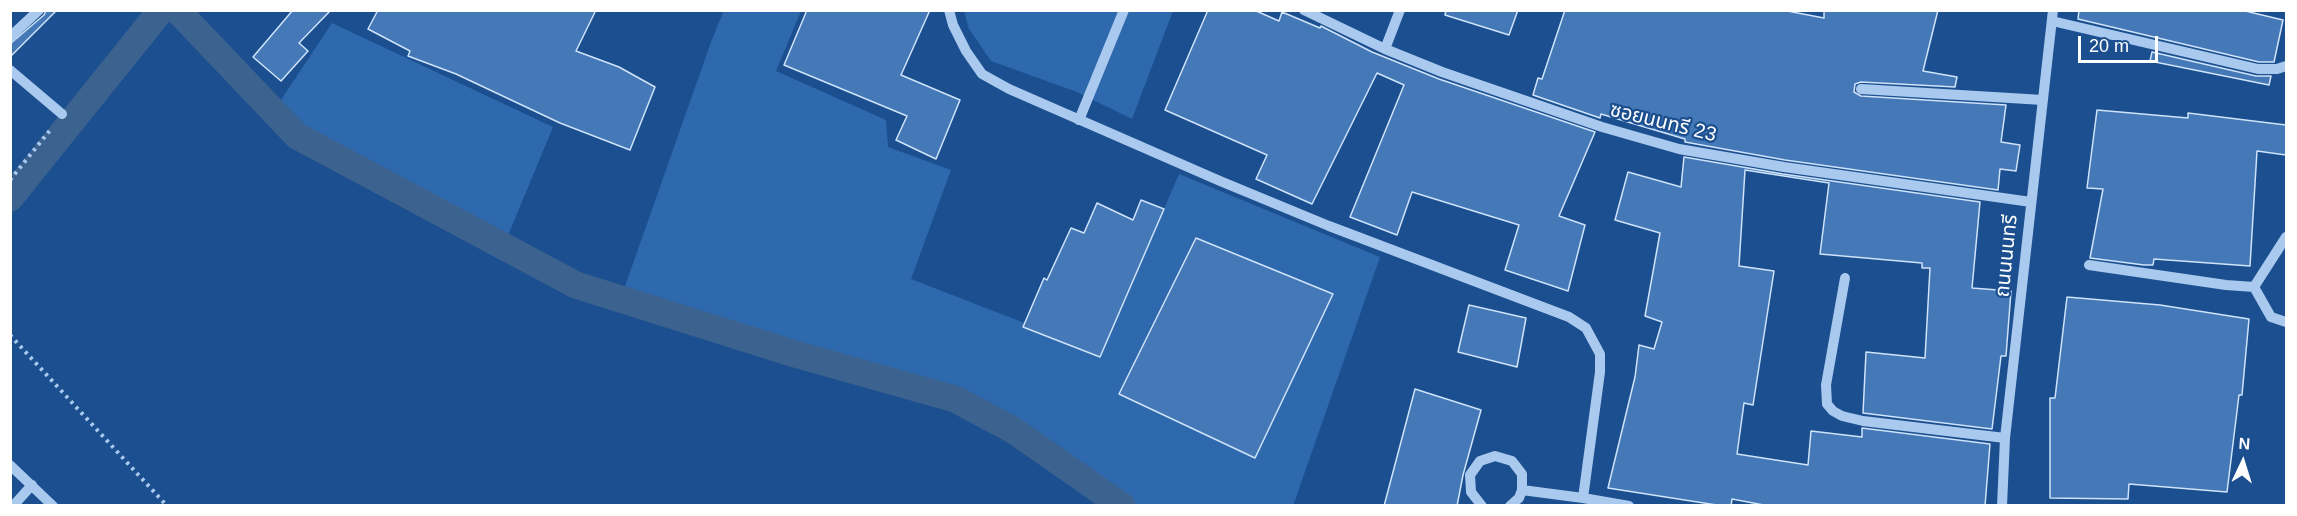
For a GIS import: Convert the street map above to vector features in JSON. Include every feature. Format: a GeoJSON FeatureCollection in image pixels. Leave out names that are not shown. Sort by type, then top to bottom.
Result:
{"type":"FeatureCollection","features":[{"type":"Feature","properties":{"kind":"street"},"geometry":{"type":"LineString","coordinates":[[10,37],[39,10]]}},
{"type":"Feature","properties":{"kind":"street"},"geometry":{"type":"LineString","coordinates":[[949,10],[953,25],[966,51],[982,74],[1009,89],[1329,226],[1569,317],[1586,328],[1600,354],[1600,372],[1583,498]]}},
{"type":"Feature","properties":{"kind":"street"},"geometry":{"type":"LineString","coordinates":[[1079,120],[1124,10]]}},
{"type":"Feature","properties":{"kind":"street","name":"ซอยนนทรี 23"},"geometry":{"type":"LineString","coordinates":[[1304,10],[1385,49],[1442,72],[1602,127],[1679,149],[1784,167],[2031,202]]}},
{"type":"Feature","properties":{"kind":"street"},"geometry":{"type":"LineString","coordinates":[[1385,49],[1400,10]]}},
{"type":"Feature","properties":{"kind":"street"},"geometry":{"type":"LineString","coordinates":[[2052,16],[2258,69],[2277,69],[2286,66]]}},
{"type":"Feature","properties":{"kind":"street","name":"ถนนนนทรี"},"geometry":{"type":"LineString","coordinates":[[2002,506],[2005,438],[2052,16]]}},
{"type":"Feature","properties":{"kind":"street"},"geometry":{"type":"LineString","coordinates":[[10,69],[62,114]]}},
{"type":"Feature","properties":{"kind":"street"},"geometry":{"type":"LineString","coordinates":[[1861,88],[2043,100]]}},
{"type":"Feature","properties":{"kind":"street"},"geometry":{"type":"LineString","coordinates":[[2254,287],[2286,237]]}},
{"type":"Feature","properties":{"kind":"street"},"geometry":{"type":"LineString","coordinates":[[2089,265],[2254,287]]}},
{"type":"Feature","properties":{"kind":"street"},"geometry":{"type":"LineString","coordinates":[[1845,278],[1826,385],[1827,404],[1833,411],[1842,416],[1863,421],[2005,438]]}},
{"type":"Feature","properties":{"kind":"street"},"geometry":{"type":"LineString","coordinates":[[2254,287],[2271,316],[2286,322]]}},
{"type":"Feature","properties":{"kind":"street"},"geometry":{"type":"LineString","coordinates":[[1482,506],[1475,499],[1469,483],[1474,468],[1487,457],[1504,457],[1512,461],[1522,474],[1522,490],[1519,498],[1510,506]]}},
{"type":"Feature","properties":{"kind":"street"},"geometry":{"type":"LineString","coordinates":[[10,465],[53,506]]}},
{"type":"Feature","properties":{"kind":"street"},"geometry":{"type":"LineString","coordinates":[[13,506],[32,485]]}},
{"type":"Feature","properties":{"kind":"street"},"geometry":{"type":"LineString","coordinates":[[1522,490],[1629,506]]}},
{"type":"Feature","properties":{"kind":"path"},"geometry":{"type":"LineString","coordinates":[[10,180],[62,114]]}},
{"type":"Feature","properties":{"kind":"path"},"geometry":{"type":"LineString","coordinates":[[10,335],[167,506]]}},
{"type":"Feature","properties":{"kind":"shaded area"},"geometry":{"type":"Polygon","coordinates":[[[724,10],[801,11],[776,71],[886,120],[888,147],[951,170],[911,279],[1102,353],[1179,174],[1380,257],[1293,506],[1133,505],[1049,446],[971,399],[865,361],[623,292],[724,10]]]}},
{"type":"Feature","properties":{"kind":"shaded area"},"geometry":{"type":"Polygon","coordinates":[[[964,11],[1173,11],[1132,119],[1077,92],[991,61],[969,29],[964,11]]]}},
{"type":"Feature","properties":{"kind":"shaded area"},"geometry":{"type":"Polygon","coordinates":[[[332,23],[553,127],[507,238],[292,122],[277,106],[332,23]]]}},
{"type":"Feature","properties":{"kind":"building"},"geometry":{"type":"Polygon","coordinates":[[[46,10],[57,10],[10,57],[10,44],[44,15],[46,10]]]}},
{"type":"Feature","properties":{"kind":"building"},"geometry":{"type":"Polygon","coordinates":[[[293,10],[331,10],[299,43],[308,51],[281,81],[253,57],[293,10]]]}},
{"type":"Feature","properties":{"kind":"building"},"geometry":{"type":"Polygon","coordinates":[[[378,10],[596,10],[576,51],[619,67],[655,87],[630,150],[560,123],[456,74],[408,56],[410,51],[368,29],[378,10]]]}},
{"type":"Feature","properties":{"kind":"building"},"geometry":{"type":"Polygon","coordinates":[[[807,10],[930,10],[901,75],[960,100],[936,159],[896,140],[907,116],[784,65],[807,10]]]}},
{"type":"Feature","properties":{"kind":"building"},"geometry":{"type":"Polygon","coordinates":[[[1208,10],[1254,10],[1279,21],[1282,12],[1320,28],[1321,26],[1372,52],[1439,79],[1595,132],[1559,216],[1585,225],[1568,291],[1505,270],[1519,225],[1412,192],[1397,235],[1350,217],[1404,85],[1377,73],[1312,204],[1256,179],[1267,155],[1165,110],[1208,10]]]}},
{"type":"Feature","properties":{"kind":"building"},"geometry":{"type":"Polygon","coordinates":[[[1446,10],[1518,10],[1509,35],[1445,15],[1446,10]]]}},
{"type":"Feature","properties":{"kind":"building"},"geometry":{"type":"Polygon","coordinates":[[[1565,10],[1782,10],[1824,18],[1824,10],[1938,10],[1923,71],[1957,77],[1955,87],[1861,82],[1855,84],[1854,92],[1861,96],[2006,105],[2001,142],[2020,145],[2016,171],[2000,169],[1998,190],[1785,160],[1685,142],[1685,139],[1601,114],[1600,118],[1533,95],[1538,78],[1542,79],[1565,10]]]}},
{"type":"Feature","properties":{"kind":"building"},"geometry":{"type":"Polygon","coordinates":[[[2079,10],[2241,10],[2283,20],[2274,62],[2259,62],[2078,19],[2079,10]]]}},
{"type":"Feature","properties":{"kind":"building"},"geometry":{"type":"Polygon","coordinates":[[[2152,52],[2256,76],[2271,76],[2269,85],[2150,61],[2152,52]]]}},
{"type":"Feature","properties":{"kind":"building"},"geometry":{"type":"Polygon","coordinates":[[[2097,110],[2188,118],[2188,113],[2286,125],[2286,155],[2257,151],[2250,266],[2154,259],[2153,265],[2144,265],[2090,258],[2103,189],[2087,188],[2097,110]]]}},
{"type":"Feature","properties":{"kind":"building"},"geometry":{"type":"Polygon","coordinates":[[[1684,157],[1783,174],[1980,202],[1972,288],[2011,291],[2006,356],[2001,356],[1992,429],[1863,413],[1866,352],[1925,358],[1930,268],[1922,268],[1922,263],[1820,254],[1829,183],[1745,170],[1739,266],[1774,271],[1753,405],[1744,403],[1737,454],[1808,465],[1811,431],[1862,437],[1862,428],[1990,444],[1985,506],[1769,506],[1732,499],[1731,506],[1723,506],[1608,488],[1635,377],[1639,345],[1654,349],[1662,322],[1645,316],[1660,233],[1615,220],[1628,172],[1681,187],[1684,157]]]}},
{"type":"Feature","properties":{"kind":"building"},"geometry":{"type":"Polygon","coordinates":[[[1141,200],[1164,209],[1100,357],[1023,327],[1044,278],[1047,280],[1071,228],[1084,233],[1097,203],[1133,220],[1141,200]]]}},
{"type":"Feature","properties":{"kind":"building"},"geometry":{"type":"Polygon","coordinates":[[[1196,238],[1333,294],[1255,458],[1119,394],[1196,238]]]}},
{"type":"Feature","properties":{"kind":"building"},"geometry":{"type":"Polygon","coordinates":[[[2067,297],[2160,305],[2249,319],[2242,395],[2239,395],[2227,492],[2129,484],[2128,499],[2050,498],[2050,398],[2055,398],[2067,297]]]}},
{"type":"Feature","properties":{"kind":"building"},"geometry":{"type":"Polygon","coordinates":[[[1469,305],[1526,318],[1517,367],[1458,352],[1469,305]]]}},
{"type":"Feature","properties":{"kind":"building"},"geometry":{"type":"Polygon","coordinates":[[[1415,389],[1481,410],[1457,506],[1384,506],[1415,389]]]}},
{"type":"Feature","properties":{"kind":"waterway"},"geometry":{"type":"LineString","coordinates":[[10,198],[163,10]]}},
{"type":"Feature","properties":{"kind":"waterway"},"geometry":{"type":"LineString","coordinates":[[177,10],[297,136],[576,285],[795,354],[955,399],[1013,430],[1122,506]]}}]}
